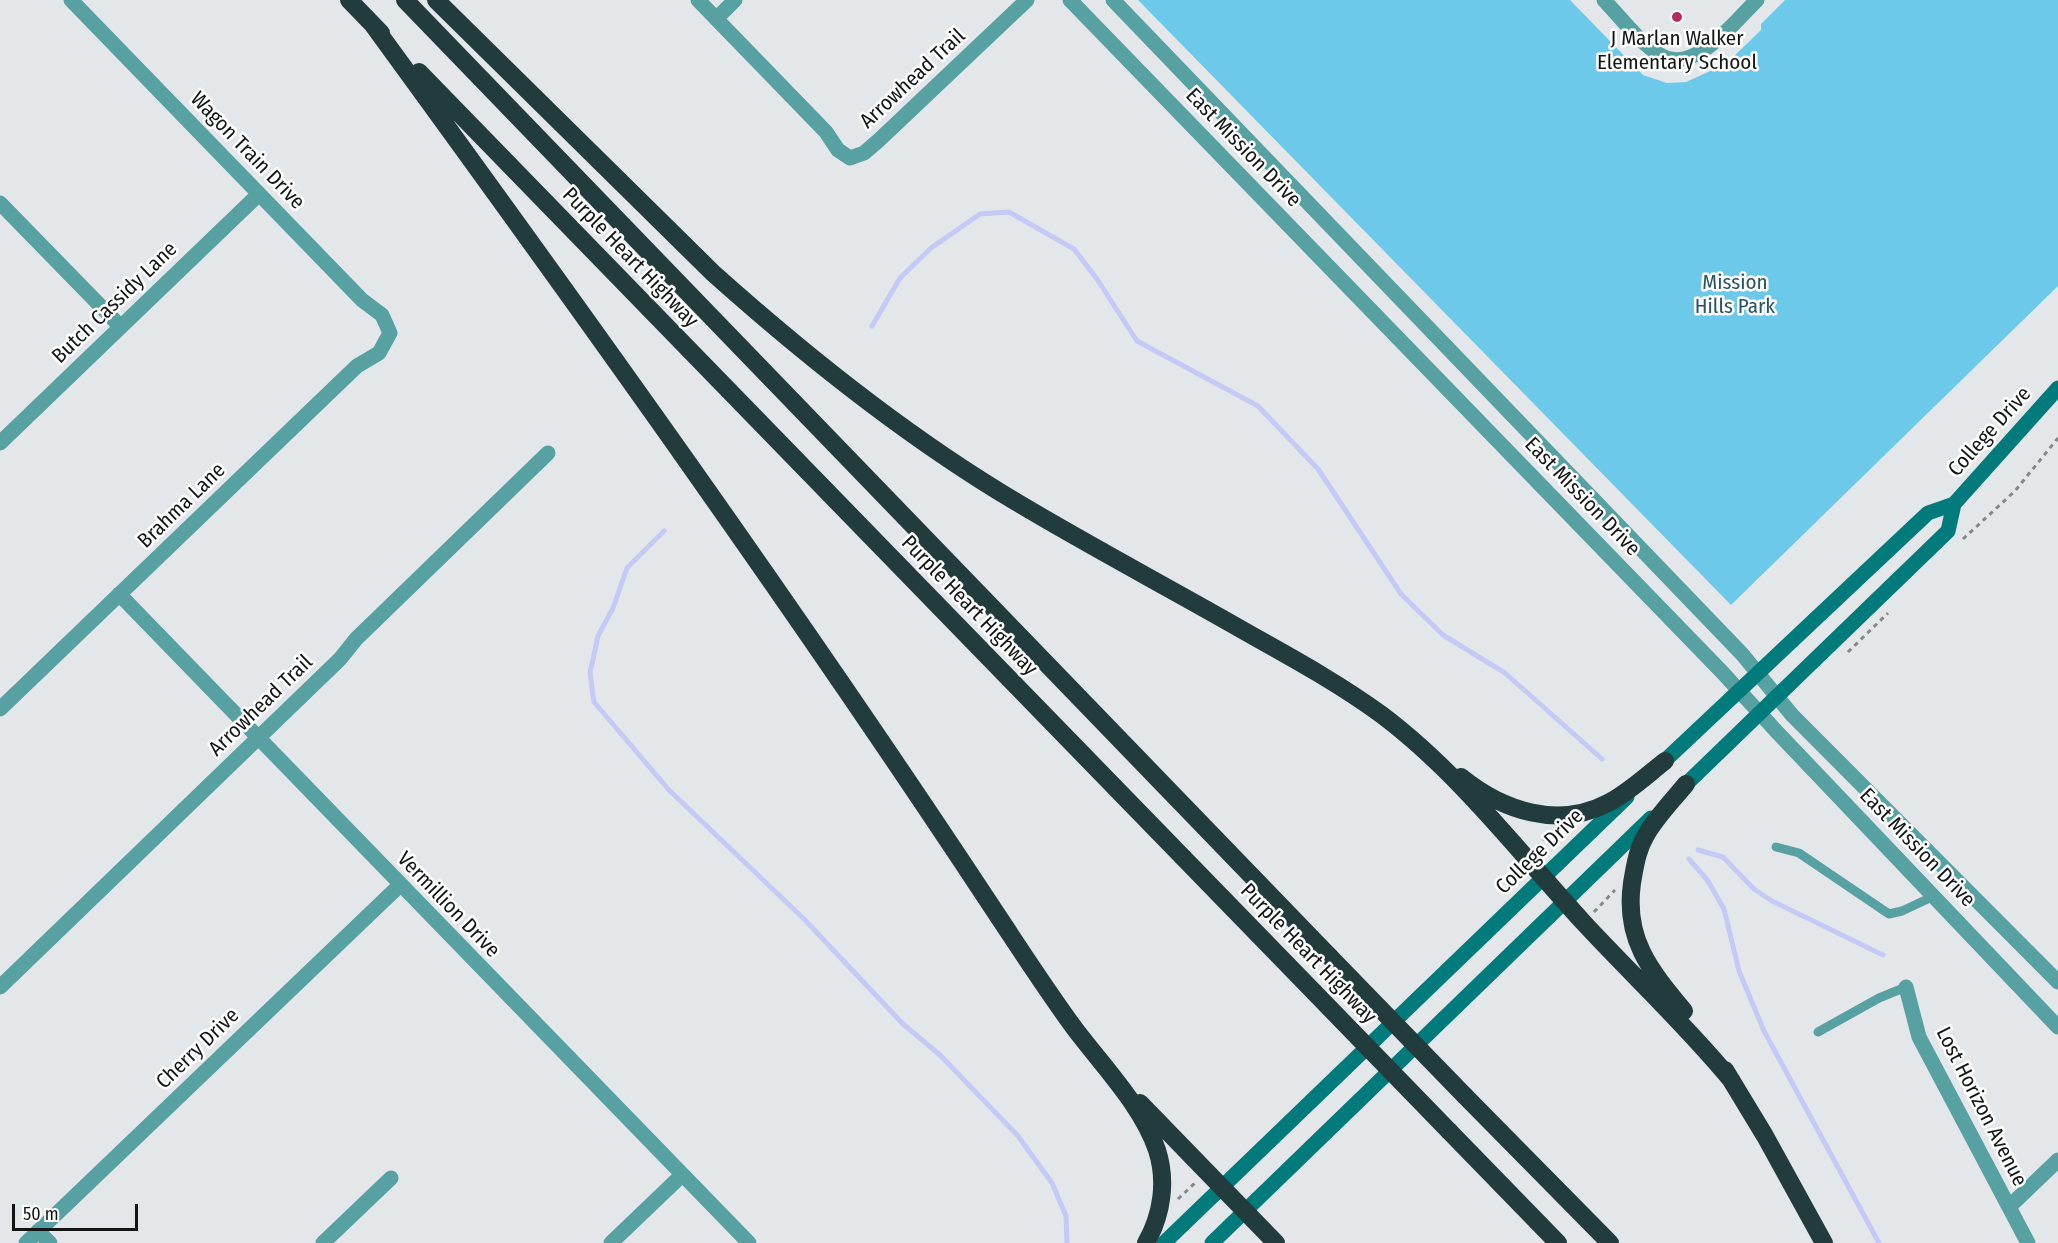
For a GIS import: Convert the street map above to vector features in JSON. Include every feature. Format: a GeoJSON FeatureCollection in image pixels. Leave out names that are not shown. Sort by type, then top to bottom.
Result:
{"type":"FeatureCollection","features":[{"type":"Feature","properties":{"kind":"highway","name":"Purple Heart Highway"},"geometry":{"type":"LineString","coordinates":[[349,0],[1558,1243]]}},
{"type":"Feature","properties":{"kind":"highway","name":"Purple Heart Highway"},"geometry":{"type":"LineString","coordinates":[[405,0],[1330,957],[1610,1243]]}},
{"type":"Feature","properties":{"kind":"highway"},"geometry":{"type":"LineString","coordinates":[[436,0],[713,273],[761,316],[881,412],[1014,501],[1340,687],[1499,803],[1543,815],[1576,814],[1610,802],[1665,761]]}},
{"type":"Feature","properties":{"kind":"highway"},"geometry":{"type":"LineString","coordinates":[[373,25],[615,357],[904,776],[1066,1017],[1142,1120],[1158,1153],[1163,1188],[1156,1221],[1146,1243]]}},
{"type":"Feature","properties":{"kind":"highway"},"geometry":{"type":"LineString","coordinates":[[1417,745],[1515,844],[1543,878],[1697,1038],[1732,1081]]}},
{"type":"Feature","properties":{"kind":"highway"},"geometry":{"type":"LineString","coordinates":[[1686,784],[1647,834],[1636,856],[1630,902],[1631,924],[1644,957],[1702,1033],[1732,1081],[1824,1243]]}},
{"type":"Feature","properties":{"kind":"highway"},"geometry":{"type":"LineString","coordinates":[[1099,1061],[1276,1243]]}},
{"type":"Feature","properties":{"kind":"main road","name":"College Drive"},"geometry":{"type":"LineString","coordinates":[[1164,1243],[1757,671],[1928,513],[1953,504],[2058,388]]}},
{"type":"Feature","properties":{"kind":"main road","name":"College Drive"},"geometry":{"type":"LineString","coordinates":[[1212,1243],[1948,531],[1953,504]]}},
{"type":"Feature","properties":{"kind":"street","name":"Wagon Train Drive"},"geometry":{"type":"LineString","coordinates":[[71,0],[362,300],[382,315],[390,333]]}},
{"type":"Feature","properties":{"kind":"street"},"geometry":{"type":"LineString","coordinates":[[698,0],[716,19],[735,0]]}},
{"type":"Feature","properties":{"kind":"street","name":"Arrowhead Trail"},"geometry":{"type":"LineString","coordinates":[[716,19],[826,132],[838,150],[850,158],[864,153],[879,141],[1027,0]]}},
{"type":"Feature","properties":{"kind":"street","name":"East Mission Drive"},"geometry":{"type":"LineString","coordinates":[[1070,0],[1738,690],[2058,1027]]}},
{"type":"Feature","properties":{"kind":"street","name":"East Mission Drive"},"geometry":{"type":"LineString","coordinates":[[1113,0],[1421,318],[1757,671],[1792,715],[2058,982]]}},
{"type":"Feature","properties":{"kind":"street"},"geometry":{"type":"LineString","coordinates":[[1604,0],[1658,54],[1678,61],[1702,52],[1757,0]]}},
{"type":"Feature","properties":{"kind":"street","name":"Butch Cassidy Lane"},"geometry":{"type":"LineString","coordinates":[[0,443],[259,194]]}},
{"type":"Feature","properties":{"kind":"street"},"geometry":{"type":"LineString","coordinates":[[0,203],[121,327]]}},
{"type":"Feature","properties":{"kind":"street","name":"Brahma Lane"},"geometry":{"type":"LineString","coordinates":[[0,709],[357,366],[379,353],[390,333]]}},
{"type":"Feature","properties":{"kind":"street","name":"Arrowhead Trail"},"geometry":{"type":"LineString","coordinates":[[0,987],[548,453]]}},
{"type":"Feature","properties":{"kind":"street","name":"Vermillion Drive"},"geometry":{"type":"LineString","coordinates":[[119,594],[748,1243]]}},
{"type":"Feature","properties":{"kind":"street","name":"Cherry Drive"},"geometry":{"type":"LineString","coordinates":[[26,1243],[400,885]]}},
{"type":"Feature","properties":{"kind":"street","name":"Lost Horizon Avenue"},"geometry":{"type":"LineString","coordinates":[[1906,987],[1919,1037],[2028,1243]]}},
{"type":"Feature","properties":{"kind":"street"},"geometry":{"type":"LineString","coordinates":[[2009,1207],[2058,1160]]}},
{"type":"Feature","properties":{"kind":"street"},"geometry":{"type":"LineString","coordinates":[[611,1243],[682,1175]]}},
{"type":"Feature","properties":{"kind":"street"},"geometry":{"type":"LineString","coordinates":[[323,1243],[391,1178]]}},
{"type":"Feature","properties":{"kind":"street"},"geometry":{"type":"LineString","coordinates":[[38,1231],[50,1243]]}},
{"type":"Feature","properties":{"kind":"lane"},"geometry":{"type":"LineString","coordinates":[[1776,847],[1798,853],[1889,914],[1902,911],[1934,896]]}},
{"type":"Feature","properties":{"kind":"lane"},"geometry":{"type":"LineString","coordinates":[[1818,1032],[1879,998],[1906,987]]}},
{"type":"Feature","properties":{"kind":"path"},"geometry":{"type":"LineString","coordinates":[[1535,850],[1559,825]]}},
{"type":"Feature","properties":{"kind":"path"},"geometry":{"type":"LineString","coordinates":[[1593,913],[1616,890]]}},
{"type":"Feature","properties":{"kind":"path"},"geometry":{"type":"LineString","coordinates":[[1176,1201],[1200,1177]]}},
{"type":"Feature","properties":{"kind":"green space","name":"Mission Hills Park"},"geometry":{"type":"Polygon","coordinates":[[[1138,0],[1570,0],[1643,75],[1667,83],[1686,82],[1726,64],[1761,30],[1761,24],[1785,0],[2058,0],[2058,286],[1731,605],[1138,0]]]}},
{"type":"Feature","properties":{"kind":"waterway"},"geometry":{"type":"LineString","coordinates":[[872,326],[900,278],[931,248],[980,214],[1009,212],[1074,249],[1097,279],[1137,341],[1258,406],[1318,469],[1401,594],[1443,635],[1505,673],[1602,759]]}},
{"type":"Feature","properties":{"kind":"waterway"},"geometry":{"type":"LineString","coordinates":[[664,531],[627,568],[613,608],[598,636],[590,673],[594,702],[669,790],[804,919],[903,1024],[940,1055],[1018,1136],[1052,1183],[1066,1216],[1067,1243]]}},
{"type":"Feature","properties":{"kind":"waterway"},"geometry":{"type":"LineString","coordinates":[[1698,850],[1723,857],[1754,889],[1772,901],[1883,955]]}},
{"type":"Feature","properties":{"kind":"waterway"},"geometry":{"type":"LineString","coordinates":[[1689,859],[1708,881],[1724,909],[1739,971],[1764,1031],[1879,1243]]}},
{"type":"Feature","properties":{"kind":"place","name":"J Marlan Walker Elementary School"},"geometry":{"type":"Point","coordinates":[1677,17]}}]}
